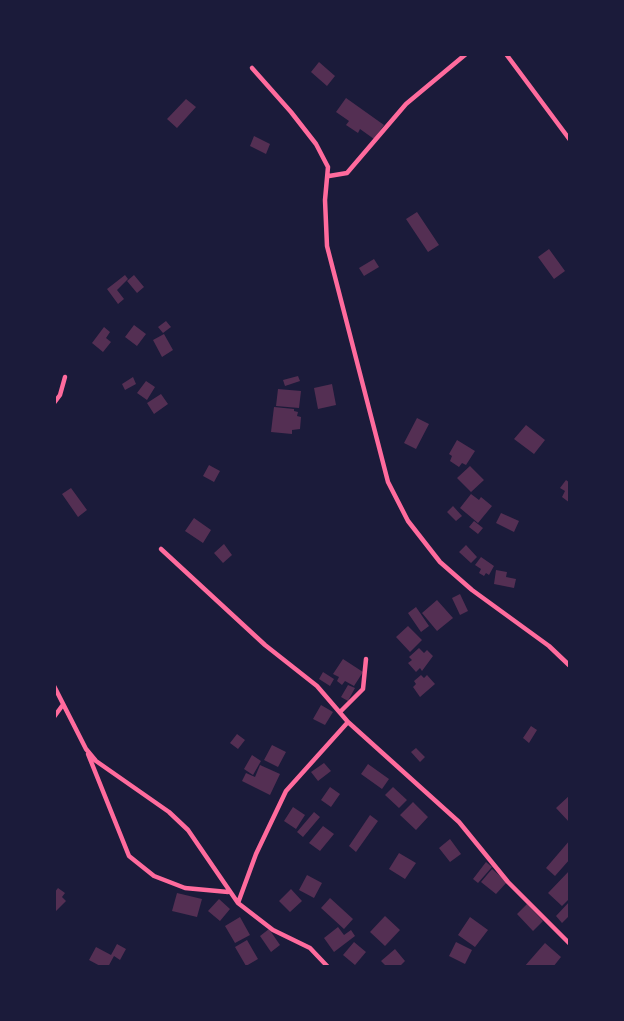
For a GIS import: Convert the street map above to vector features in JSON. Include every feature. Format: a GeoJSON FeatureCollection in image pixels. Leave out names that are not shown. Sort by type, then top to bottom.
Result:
{"type":"FeatureCollection","features":[{"type":"Feature","properties":{"kind":"street"},"geometry":{"type":"LineString","coordinates":[[329,176],[347,173],[406,104],[466,54]]}},
{"type":"Feature","properties":{"kind":"street"},"geometry":{"type":"LineString","coordinates":[[507,55],[570,140]]}},
{"type":"Feature","properties":{"kind":"street"},"geometry":{"type":"LineString","coordinates":[[252,68],[292,112],[316,144],[328,167],[325,200],[327,247],[388,482],[408,521],[440,562],[472,590],[549,646],[570,666]]}},
{"type":"Feature","properties":{"kind":"street"},"geometry":{"type":"LineString","coordinates":[[54,403],[60,395],[65,377]]}},
{"type":"Feature","properties":{"kind":"street"},"geometry":{"type":"LineString","coordinates":[[161,549],[265,645],[317,686],[348,722],[459,822],[508,882],[570,944]]}},
{"type":"Feature","properties":{"kind":"street"},"geometry":{"type":"LineString","coordinates":[[340,712],[363,689],[366,659]]}},
{"type":"Feature","properties":{"kind":"street"},"geometry":{"type":"LineString","coordinates":[[54,686],[86,749],[129,856],[154,876],[185,888],[229,892]]}},
{"type":"Feature","properties":{"kind":"street"},"geometry":{"type":"LineString","coordinates":[[54,717],[63,706]]}},
{"type":"Feature","properties":{"kind":"street"},"geometry":{"type":"LineString","coordinates":[[239,903],[256,854],[286,791],[348,722]]}},
{"type":"Feature","properties":{"kind":"street"},"geometry":{"type":"LineString","coordinates":[[86,749],[96,761],[169,812],[188,830],[239,903],[273,930],[310,948],[328,967]]}},
{"type":"Feature","properties":{"kind":"building"},"geometry":{"type":"Polygon","coordinates":[[[319,62],[335,76],[327,86],[311,72],[319,62]]]}},
{"type":"Feature","properties":{"kind":"building"},"geometry":{"type":"Polygon","coordinates":[[[346,98],[384,125],[374,139],[360,129],[358,133],[346,125],[349,121],[336,112],[346,98]]]}},
{"type":"Feature","properties":{"kind":"building"},"geometry":{"type":"Polygon","coordinates":[[[186,99],[196,107],[177,128],[167,119],[186,99]]]}},
{"type":"Feature","properties":{"kind":"building"},"geometry":{"type":"Polygon","coordinates":[[[254,136],[270,144],[266,154],[250,146],[254,136]]]}},
{"type":"Feature","properties":{"kind":"building"},"geometry":{"type":"Polygon","coordinates":[[[417,212],[439,245],[428,252],[406,219],[417,212]]]}},
{"type":"Feature","properties":{"kind":"building"},"geometry":{"type":"Polygon","coordinates":[[[549,249],[565,271],[554,279],[538,257],[549,249]]]}},
{"type":"Feature","properties":{"kind":"building"},"geometry":{"type":"Polygon","coordinates":[[[374,259],[379,267],[364,276],[359,268],[374,259]]]}},
{"type":"Feature","properties":{"kind":"building"},"geometry":{"type":"Polygon","coordinates":[[[125,275],[128,279],[117,290],[124,299],[118,304],[107,289],[125,275]]]}},
{"type":"Feature","properties":{"kind":"building"},"geometry":{"type":"Polygon","coordinates":[[[134,275],[144,287],[137,293],[127,281],[134,275]]]}},
{"type":"Feature","properties":{"kind":"building"},"geometry":{"type":"Polygon","coordinates":[[[166,321],[171,327],[163,333],[158,327],[166,321]]]}},
{"type":"Feature","properties":{"kind":"building"},"geometry":{"type":"Polygon","coordinates":[[[134,325],[146,334],[137,346],[125,337],[134,325]]]}},
{"type":"Feature","properties":{"kind":"building"},"geometry":{"type":"Polygon","coordinates":[[[104,327],[110,332],[106,338],[111,342],[103,352],[92,343],[104,327]]]}},
{"type":"Feature","properties":{"kind":"building"},"geometry":{"type":"Polygon","coordinates":[[[164,334],[173,350],[162,357],[153,340],[164,334]]]}},
{"type":"Feature","properties":{"kind":"building"},"geometry":{"type":"Polygon","coordinates":[[[298,376],[300,381],[285,386],[283,380],[298,376]]]}},
{"type":"Feature","properties":{"kind":"building"},"geometry":{"type":"Polygon","coordinates":[[[133,377],[136,384],[125,390],[122,384],[133,377]]]}},
{"type":"Feature","properties":{"kind":"building"},"geometry":{"type":"Polygon","coordinates":[[[146,381],[155,387],[147,400],[137,393],[146,381]]]}},
{"type":"Feature","properties":{"kind":"building"},"geometry":{"type":"Polygon","coordinates":[[[332,384],[336,405],[318,409],[314,388],[332,384]]]}},
{"type":"Feature","properties":{"kind":"building"},"geometry":{"type":"Polygon","coordinates":[[[278,389],[301,391],[299,408],[276,406],[278,389]]]}},
{"type":"Feature","properties":{"kind":"building"},"geometry":{"type":"Polygon","coordinates":[[[161,394],[168,404],[154,414],[147,403],[161,394]]]}},
{"type":"Feature","properties":{"kind":"building"},"geometry":{"type":"Polygon","coordinates":[[[274,407],[294,409],[298,412],[297,416],[301,417],[300,429],[292,430],[292,434],[271,432],[274,407]]]}},
{"type":"Feature","properties":{"kind":"building"},"geometry":{"type":"Polygon","coordinates":[[[417,418],[429,424],[416,449],[404,443],[417,418]]]}},
{"type":"Feature","properties":{"kind":"building"},"geometry":{"type":"Polygon","coordinates":[[[526,425],[545,440],[534,454],[514,439],[526,425]]]}},
{"type":"Feature","properties":{"kind":"building"},"geometry":{"type":"Polygon","coordinates":[[[457,440],[475,451],[466,465],[462,463],[459,467],[450,461],[452,456],[449,454],[457,440]]]}},
{"type":"Feature","properties":{"kind":"building"},"geometry":{"type":"Polygon","coordinates":[[[209,465],[220,471],[214,482],[203,476],[209,465]]]}},
{"type":"Feature","properties":{"kind":"building"},"geometry":{"type":"Polygon","coordinates":[[[470,466],[484,480],[471,492],[457,478],[470,466]]]}},
{"type":"Feature","properties":{"kind":"building"},"geometry":{"type":"Polygon","coordinates":[[[566,480],[570,483],[570,503],[562,497],[565,491],[560,488],[566,480]]]}},
{"type":"Feature","properties":{"kind":"building"},"geometry":{"type":"Polygon","coordinates":[[[71,488],[87,510],[78,517],[62,494],[71,488]]]}},
{"type":"Feature","properties":{"kind":"building"},"geometry":{"type":"Polygon","coordinates":[[[471,494],[479,500],[481,497],[492,506],[478,523],[460,508],[471,494]]]}},
{"type":"Feature","properties":{"kind":"building"},"geometry":{"type":"Polygon","coordinates":[[[453,506],[462,516],[456,521],[447,512],[453,506]]]}},
{"type":"Feature","properties":{"kind":"building"},"geometry":{"type":"Polygon","coordinates":[[[501,513],[519,521],[514,532],[496,523],[501,513]]]}},
{"type":"Feature","properties":{"kind":"building"},"geometry":{"type":"Polygon","coordinates":[[[194,518],[211,530],[203,543],[185,531],[194,518]]]}},
{"type":"Feature","properties":{"kind":"building"},"geometry":{"type":"Polygon","coordinates":[[[474,521],[483,528],[478,534],[469,527],[474,521]]]}},
{"type":"Feature","properties":{"kind":"building"},"geometry":{"type":"Polygon","coordinates":[[[224,544],[232,555],[223,563],[214,553],[224,544]]]}},
{"type":"Feature","properties":{"kind":"building"},"geometry":{"type":"Polygon","coordinates":[[[466,545],[477,557],[471,563],[459,552],[466,545]]]}},
{"type":"Feature","properties":{"kind":"building"},"geometry":{"type":"Polygon","coordinates":[[[481,557],[494,566],[489,575],[479,573],[481,569],[475,565],[481,557]]]}},
{"type":"Feature","properties":{"kind":"building"},"geometry":{"type":"Polygon","coordinates":[[[496,570],[507,572],[506,577],[516,579],[514,588],[494,584],[496,570]]]}},
{"type":"Feature","properties":{"kind":"building"},"geometry":{"type":"Polygon","coordinates":[[[460,594],[468,611],[460,615],[452,598],[460,594]]]}},
{"type":"Feature","properties":{"kind":"building"},"geometry":{"type":"Polygon","coordinates":[[[437,600],[453,618],[437,631],[422,613],[437,600]]]}},
{"type":"Feature","properties":{"kind":"building"},"geometry":{"type":"Polygon","coordinates":[[[416,607],[429,626],[421,632],[408,613],[416,607]]]}},
{"type":"Feature","properties":{"kind":"building"},"geometry":{"type":"Polygon","coordinates":[[[408,626],[422,640],[410,652],[396,637],[408,626]]]}},
{"type":"Feature","properties":{"kind":"building"},"geometry":{"type":"Polygon","coordinates":[[[419,648],[424,653],[427,650],[433,656],[422,671],[420,668],[416,672],[408,663],[412,660],[409,657],[419,648]]]}},
{"type":"Feature","properties":{"kind":"building"},"geometry":{"type":"Polygon","coordinates":[[[343,659],[363,672],[354,686],[345,681],[342,685],[337,681],[339,677],[333,674],[343,659]]]}},
{"type":"Feature","properties":{"kind":"building"},"geometry":{"type":"Polygon","coordinates":[[[323,672],[334,679],[330,686],[319,679],[323,672]]]}},
{"type":"Feature","properties":{"kind":"building"},"geometry":{"type":"Polygon","coordinates":[[[421,675],[424,678],[427,675],[435,684],[420,697],[413,687],[416,684],[414,681],[421,675]]]}},
{"type":"Feature","properties":{"kind":"building"},"geometry":{"type":"Polygon","coordinates":[[[348,685],[355,688],[348,701],[341,697],[348,685]]]}},
{"type":"Feature","properties":{"kind":"building"},"geometry":{"type":"Polygon","coordinates":[[[321,705],[333,712],[325,725],[313,719],[321,705]]]}},
{"type":"Feature","properties":{"kind":"building"},"geometry":{"type":"Polygon","coordinates":[[[531,726],[537,730],[529,743],[523,738],[531,726]]]}},
{"type":"Feature","properties":{"kind":"building"},"geometry":{"type":"Polygon","coordinates":[[[237,734],[245,740],[238,749],[230,743],[237,734]]]}},
{"type":"Feature","properties":{"kind":"building"},"geometry":{"type":"Polygon","coordinates":[[[272,745],[286,752],[278,767],[264,760],[272,745]]]}},
{"type":"Feature","properties":{"kind":"building"},"geometry":{"type":"Polygon","coordinates":[[[416,748],[425,757],[420,762],[411,752],[416,748]]]}},
{"type":"Feature","properties":{"kind":"building"},"geometry":{"type":"Polygon","coordinates":[[[252,755],[261,761],[253,775],[244,769],[252,755]]]}},
{"type":"Feature","properties":{"kind":"building"},"geometry":{"type":"Polygon","coordinates":[[[324,763],[331,771],[318,781],[311,772],[324,763]]]}},
{"type":"Feature","properties":{"kind":"building"},"geometry":{"type":"Polygon","coordinates":[[[368,764],[389,779],[382,789],[361,774],[368,764]]]}},
{"type":"Feature","properties":{"kind":"building"},"geometry":{"type":"Polygon","coordinates":[[[260,765],[280,774],[270,795],[242,781],[246,773],[255,777],[260,765]]]}},
{"type":"Feature","properties":{"kind":"building"},"geometry":{"type":"Polygon","coordinates":[[[330,787],[340,794],[331,807],[321,800],[330,787]]]}},
{"type":"Feature","properties":{"kind":"building"},"geometry":{"type":"Polygon","coordinates":[[[393,787],[407,800],[399,808],[385,795],[393,787]]]}},
{"type":"Feature","properties":{"kind":"building"},"geometry":{"type":"Polygon","coordinates":[[[570,795],[570,823],[556,808],[570,795]]]}},
{"type":"Feature","properties":{"kind":"building"},"geometry":{"type":"Polygon","coordinates":[[[413,802],[428,817],[416,830],[400,815],[413,802]]]}},
{"type":"Feature","properties":{"kind":"building"},"geometry":{"type":"Polygon","coordinates":[[[293,807],[305,815],[296,829],[284,821],[293,807]]]}},
{"type":"Feature","properties":{"kind":"building"},"geometry":{"type":"Polygon","coordinates":[[[314,812],[320,817],[303,837],[297,832],[314,812]]]}},
{"type":"Feature","properties":{"kind":"building"},"geometry":{"type":"Polygon","coordinates":[[[370,815],[378,821],[356,852],[349,846],[370,815]]]}},
{"type":"Feature","properties":{"kind":"building"},"geometry":{"type":"Polygon","coordinates":[[[323,826],[334,834],[320,851],[309,843],[323,826]]]}},
{"type":"Feature","properties":{"kind":"building"},"geometry":{"type":"Polygon","coordinates":[[[450,839],[461,854],[450,862],[439,848],[450,839]]]}},
{"type":"Feature","properties":{"kind":"building"},"geometry":{"type":"Polygon","coordinates":[[[570,840],[570,859],[555,876],[546,868],[570,840]]]}},
{"type":"Feature","properties":{"kind":"building"},"geometry":{"type":"Polygon","coordinates":[[[399,853],[416,863],[405,879],[389,869],[399,853]]]}},
{"type":"Feature","properties":{"kind":"building"},"geometry":{"type":"Polygon","coordinates":[[[486,862],[492,867],[478,883],[473,879],[486,862]]]}},
{"type":"Feature","properties":{"kind":"building"},"geometry":{"type":"Polygon","coordinates":[[[492,869],[507,882],[496,894],[481,882],[492,869]]]}},
{"type":"Feature","properties":{"kind":"building"},"geometry":{"type":"Polygon","coordinates":[[[570,870],[570,898],[562,906],[548,893],[570,870]]]}},
{"type":"Feature","properties":{"kind":"building"},"geometry":{"type":"Polygon","coordinates":[[[307,875],[322,883],[314,898],[299,890],[307,875]]]}},
{"type":"Feature","properties":{"kind":"building"},"geometry":{"type":"Polygon","coordinates":[[[58,888],[65,893],[62,897],[66,901],[56,911],[54,893],[58,888]]]}},
{"type":"Feature","properties":{"kind":"building"},"geometry":{"type":"Polygon","coordinates":[[[291,889],[302,901],[290,912],[279,901],[291,889]]]}},
{"type":"Feature","properties":{"kind":"building"},"geometry":{"type":"Polygon","coordinates":[[[177,893],[202,899],[197,917],[172,911],[177,893]]]}},
{"type":"Feature","properties":{"kind":"building"},"geometry":{"type":"Polygon","coordinates":[[[330,898],[353,919],[344,929],[321,908],[330,898]]]}},
{"type":"Feature","properties":{"kind":"building"},"geometry":{"type":"Polygon","coordinates":[[[219,899],[230,909],[220,921],[208,911],[219,899]]]}},
{"type":"Feature","properties":{"kind":"building"},"geometry":{"type":"Polygon","coordinates":[[[570,901],[570,915],[562,923],[556,916],[570,901]]]}},
{"type":"Feature","properties":{"kind":"building"},"geometry":{"type":"Polygon","coordinates":[[[527,904],[543,921],[533,931],[517,914],[527,904]]]}},
{"type":"Feature","properties":{"kind":"building"},"geometry":{"type":"Polygon","coordinates":[[[385,916],[400,930],[385,946],[370,932],[385,916]]]}},
{"type":"Feature","properties":{"kind":"building"},"geometry":{"type":"Polygon","coordinates":[[[240,917],[250,935],[235,943],[225,926],[240,917]]]}},
{"type":"Feature","properties":{"kind":"building"},"geometry":{"type":"Polygon","coordinates":[[[470,917],[488,930],[475,947],[458,935],[470,917]]]}},
{"type":"Feature","properties":{"kind":"building"},"geometry":{"type":"Polygon","coordinates":[[[338,927],[344,935],[351,930],[355,936],[334,952],[324,938],[338,927]]]}},
{"type":"Feature","properties":{"kind":"building"},"geometry":{"type":"Polygon","coordinates":[[[269,929],[280,945],[271,952],[260,936],[269,929]]]}},
{"type":"Feature","properties":{"kind":"building"},"geometry":{"type":"Polygon","coordinates":[[[247,940],[258,959],[246,966],[235,947],[247,940]]]}},
{"type":"Feature","properties":{"kind":"building"},"geometry":{"type":"Polygon","coordinates":[[[354,942],[366,952],[355,965],[343,955],[354,942]]]}},
{"type":"Feature","properties":{"kind":"building"},"geometry":{"type":"Polygon","coordinates":[[[456,942],[472,950],[465,964],[449,956],[456,942]]]}},
{"type":"Feature","properties":{"kind":"building"},"geometry":{"type":"Polygon","coordinates":[[[545,943],[561,957],[553,967],[524,967],[545,943]]]}},
{"type":"Feature","properties":{"kind":"building"},"geometry":{"type":"Polygon","coordinates":[[[117,944],[126,949],[120,960],[114,956],[108,967],[89,960],[96,947],[111,955],[117,944]]]}},
{"type":"Feature","properties":{"kind":"building"},"geometry":{"type":"Polygon","coordinates":[[[395,949],[405,961],[399,967],[387,967],[381,961],[395,949]]]}}]}
